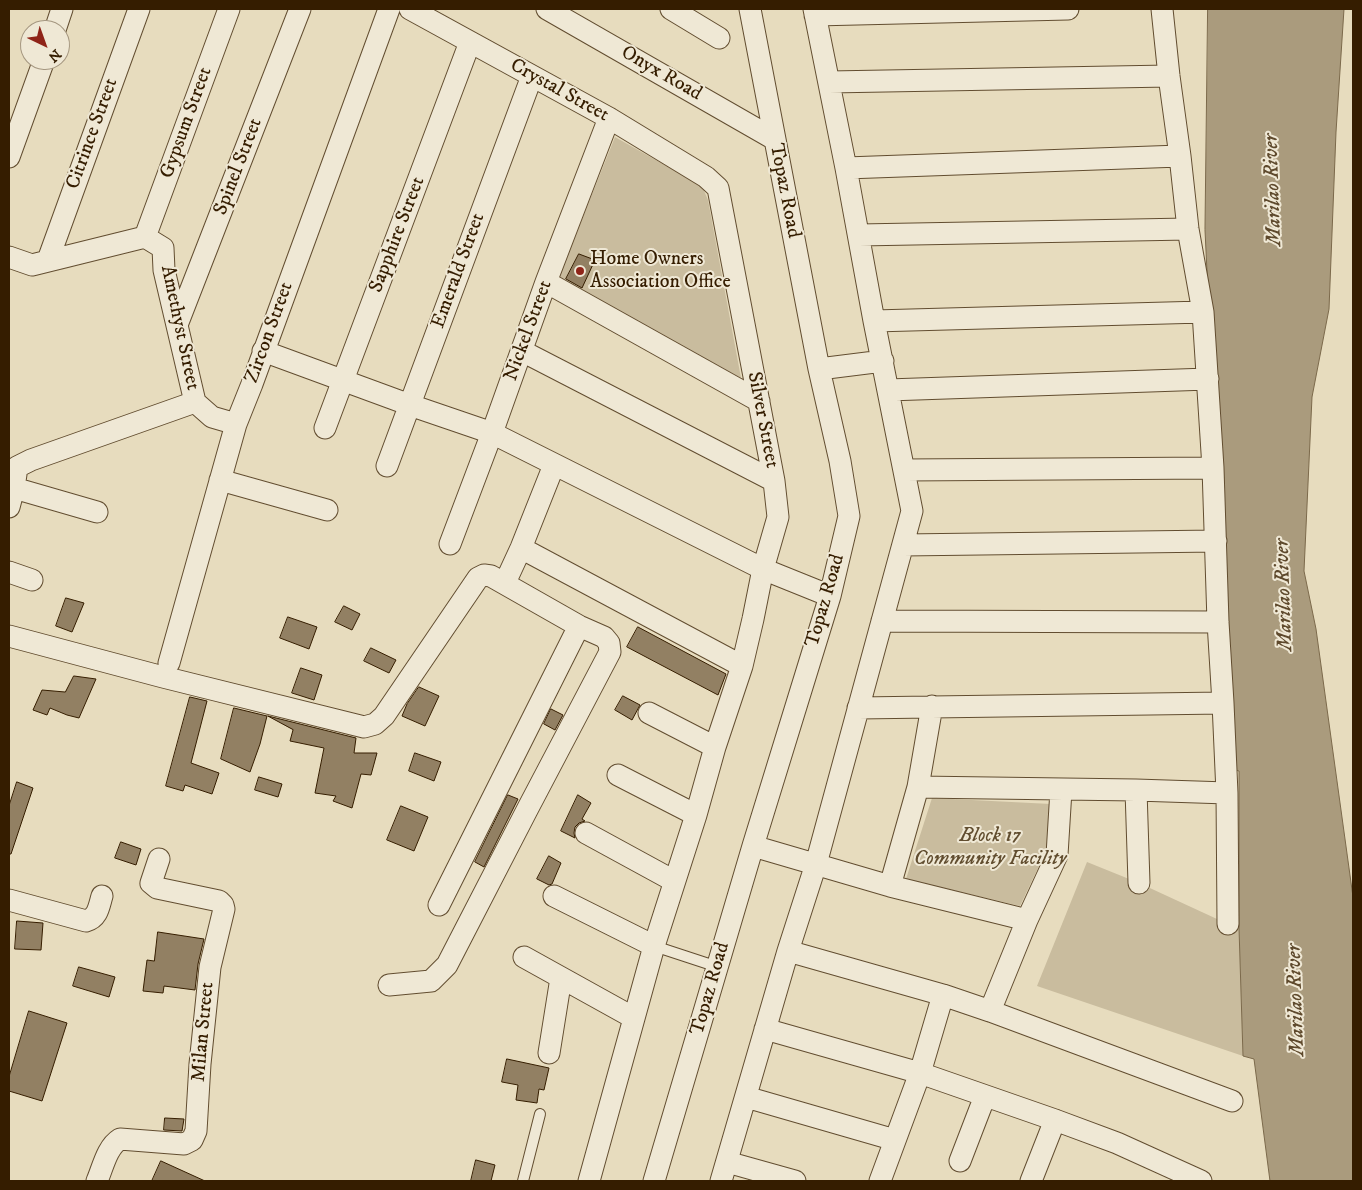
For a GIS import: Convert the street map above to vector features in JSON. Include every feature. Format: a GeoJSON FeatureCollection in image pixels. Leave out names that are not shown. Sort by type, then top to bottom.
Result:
{"type":"FeatureCollection","features":[{"type":"Feature","properties":{"kind":"street","name":"Citrince Street"},"geometry":{"type":"LineString","coordinates":[[48,260],[139,9]]}},
{"type":"Feature","properties":{"kind":"street","name":"Gypsum Street"},"geometry":{"type":"LineString","coordinates":[[145,237],[229,9]]}},
{"type":"Feature","properties":{"kind":"street","name":"Spinel Street"},"geometry":{"type":"LineString","coordinates":[[177,325],[300,9]]}},
{"type":"Feature","properties":{"kind":"street","name":"Zircon Street"},"geometry":{"type":"LineString","coordinates":[[169,663],[236,424],[389,9]]}},
{"type":"Feature","properties":{"kind":"street","name":"Crystal Street"},"geometry":{"type":"LineString","coordinates":[[410,9],[609,118],[706,177]]}},
{"type":"Feature","properties":{"kind":"street","name":"Onyx Road"},"geometry":{"type":"LineString","coordinates":[[547,9],[774,139]]}},
{"type":"Feature","properties":{"kind":"street","name":"Topaz Road"},"geometry":{"type":"LineString","coordinates":[[654,1181],[753,846],[830,596],[849,516],[840,461],[818,369],[750,9]]}},
{"type":"Feature","properties":{"kind":"street"},"geometry":{"type":"LineString","coordinates":[[794,1181],[724,1172],[788,951],[816,864],[912,512],[814,12],[1068,9]]}},
{"type":"Feature","properties":{"kind":"street"},"geometry":{"type":"LineString","coordinates":[[1162,9],[1188,229],[1203,312],[1208,379],[1227,793],[1228,924]]}},
{"type":"Feature","properties":{"kind":"street"},"geometry":{"type":"LineString","coordinates":[[679,11],[719,38]]}},
{"type":"Feature","properties":{"kind":"street","name":"Sapphire Street"},"geometry":{"type":"LineString","coordinates":[[325,428],[470,42]]}},
{"type":"Feature","properties":{"kind":"street"},"geometry":{"type":"LineString","coordinates":[[9,157],[40,70]]}},
{"type":"Feature","properties":{"kind":"street","name":"Emerald Street"},"geometry":{"type":"LineString","coordinates":[[387,466],[532,76]]}},
{"type":"Feature","properties":{"kind":"street"},"geometry":{"type":"LineString","coordinates":[[829,82],[1170,76]]}},
{"type":"Feature","properties":{"kind":"street","name":"Nickel Street"},"geometry":{"type":"LineString","coordinates":[[450,544],[546,282],[609,118]]}},
{"type":"Feature","properties":{"kind":"street"},"geometry":{"type":"LineString","coordinates":[[846,168],[1180,156]]}},
{"type":"Feature","properties":{"kind":"street","name":"Silver Street"},"geometry":{"type":"LineString","coordinates":[[588,1181],[654,946],[742,666],[763,568],[778,518],[774,481],[718,188],[706,177]]}},
{"type":"Feature","properties":{"kind":"street"},"geometry":{"type":"LineString","coordinates":[[859,235],[1188,229]]}},
{"type":"Feature","properties":{"kind":"street"},"geometry":{"type":"LineString","coordinates":[[9,257],[32,265],[145,237]]}},
{"type":"Feature","properties":{"kind":"street","name":"Amethyst Street"},"geometry":{"type":"LineString","coordinates":[[145,237],[163,248],[164,270],[195,402],[212,416],[236,424]]}},
{"type":"Feature","properties":{"kind":"street"},"geometry":{"type":"LineString","coordinates":[[546,282],[759,401]]}},
{"type":"Feature","properties":{"kind":"street"},"geometry":{"type":"LineString","coordinates":[[874,321],[1203,312]]}},
{"type":"Feature","properties":{"kind":"street"},"geometry":{"type":"LineString","coordinates":[[263,351],[492,433],[763,568],[830,596]]}},
{"type":"Feature","properties":{"kind":"street"},"geometry":{"type":"LineString","coordinates":[[522,351],[774,481]]}},
{"type":"Feature","properties":{"kind":"street"},"geometry":{"type":"LineString","coordinates":[[818,369],[883,361]]}},
{"type":"Feature","properties":{"kind":"street"},"geometry":{"type":"LineString","coordinates":[[888,390],[1208,379]]}},
{"type":"Feature","properties":{"kind":"street"},"geometry":{"type":"LineString","coordinates":[[97,512],[11,498],[17,467],[31,460],[195,402]]}},
{"type":"Feature","properties":{"kind":"street"},"geometry":{"type":"LineString","coordinates":[[509,574],[554,465]]}},
{"type":"Feature","properties":{"kind":"street"},"geometry":{"type":"LineString","coordinates":[[904,470],[1213,468]]}},
{"type":"Feature","properties":{"kind":"street"},"geometry":{"type":"LineString","coordinates":[[220,480],[327,510]]}},
{"type":"Feature","properties":{"kind":"street"},"geometry":{"type":"LineString","coordinates":[[903,545],[1216,540]]}},
{"type":"Feature","properties":{"kind":"street"},"geometry":{"type":"LineString","coordinates":[[521,548],[742,666]]}},
{"type":"Feature","properties":{"kind":"street"},"geometry":{"type":"LineString","coordinates":[[9,572],[32,580]]}},
{"type":"Feature","properties":{"kind":"street"},"geometry":{"type":"LineString","coordinates":[[9,636],[364,727],[375,724],[384,716],[478,578],[484,575],[491,576],[578,626],[604,637],[609,643],[610,652],[447,966],[431,981],[389,985]]}},
{"type":"Feature","properties":{"kind":"street"},"geometry":{"type":"LineString","coordinates":[[882,621],[1218,622]]}},
{"type":"Feature","properties":{"kind":"street"},"geometry":{"type":"LineString","coordinates":[[439,905],[578,626]]}},
{"type":"Feature","properties":{"kind":"street"},"geometry":{"type":"LineString","coordinates":[[858,708],[1223,703]]}},
{"type":"Feature","properties":{"kind":"street"},"geometry":{"type":"LineString","coordinates":[[890,886],[918,787],[932,706]]}},
{"type":"Feature","properties":{"kind":"street"},"geometry":{"type":"LineString","coordinates":[[649,713],[715,747]]}},
{"type":"Feature","properties":{"kind":"street"},"geometry":{"type":"LineString","coordinates":[[618,775],[696,815]]}},
{"type":"Feature","properties":{"kind":"street"},"geometry":{"type":"LineString","coordinates":[[918,787],[1227,793]]}},
{"type":"Feature","properties":{"kind":"street"},"geometry":{"type":"LineString","coordinates":[[990,1011],[1027,920],[1057,855],[1061,790]]}},
{"type":"Feature","properties":{"kind":"street"},"geometry":{"type":"LineString","coordinates":[[1136,790],[1139,883]]}},
{"type":"Feature","properties":{"kind":"street"},"geometry":{"type":"LineString","coordinates":[[586,833],[674,881]]}},
{"type":"Feature","properties":{"kind":"street"},"geometry":{"type":"LineString","coordinates":[[753,846],[890,886],[1027,920]]}},
{"type":"Feature","properties":{"kind":"street","name":"Milan Street"},"geometry":{"type":"LineString","coordinates":[[97,1181],[114,1142],[120,1139],[184,1144],[192,1140],[196,1131],[200,1064],[210,967],[224,909],[219,901],[153,886],[151,883],[160,859]]}},
{"type":"Feature","properties":{"kind":"street"},"geometry":{"type":"LineString","coordinates":[[9,900],[86,921],[94,917],[102,896]]}},
{"type":"Feature","properties":{"kind":"street"},"geometry":{"type":"LineString","coordinates":[[554,896],[654,946]]}},
{"type":"Feature","properties":{"kind":"street"},"geometry":{"type":"LineString","coordinates":[[788,951],[990,1011],[1232,1101]]}},
{"type":"Feature","properties":{"kind":"street"},"geometry":{"type":"LineString","coordinates":[[524,957],[634,1018]]}},
{"type":"Feature","properties":{"kind":"street"},"geometry":{"type":"LineString","coordinates":[[548,1053],[562,978]]}},
{"type":"Feature","properties":{"kind":"street"},"geometry":{"type":"LineString","coordinates":[[880,1181],[920,1073],[943,996]]}},
{"type":"Feature","properties":{"kind":"street"},"geometry":{"type":"LineString","coordinates":[[766,1029],[920,1073],[1117,1143],[1201,1181]]}},
{"type":"Feature","properties":{"kind":"street"},"geometry":{"type":"LineString","coordinates":[[746,1096],[895,1140]]}},
{"type":"Feature","properties":{"kind":"street"},"geometry":{"type":"LineString","coordinates":[[960,1161],[985,1096]]}},
{"type":"Feature","properties":{"kind":"street"},"geometry":{"type":"LineString","coordinates":[[1031,1181],[1054,1120]]}},
{"type":"Feature","properties":{"kind":"lane"},"geometry":{"type":"LineString","coordinates":[[654,946],[718,967]]}},
{"type":"Feature","properties":{"kind":"lane"},"geometry":{"type":"LineString","coordinates":[[523,1181],[540,1114]]}},
{"type":"Feature","properties":{"kind":"green space"},"geometry":{"type":"Polygon","coordinates":[[[615,137],[702,186],[708,200],[741,378],[558,279],[615,137]]]}},
{"type":"Feature","properties":{"kind":"green space","name":"Block 17 Community Facility"},"geometry":{"type":"Polygon","coordinates":[[[932,798],[1051,804],[1047,849],[1020,906],[906,879],[932,798]]]}},
{"type":"Feature","properties":{"kind":"green space"},"geometry":{"type":"Polygon","coordinates":[[[1087,862],[1239,928],[1243,1056],[1037,986],[1087,862]]]}},
{"type":"Feature","properties":{"kind":"water","name":"Marilao River"},"geometry":{"type":"Polygon","coordinates":[[[1208,9],[1344,9],[1336,132],[1329,309],[1312,397],[1304,571],[1316,629],[1353,897],[1353,1181],[1270,1181],[1254,1059],[1243,1056],[1239,928],[1239,771],[1231,769],[1205,230],[1208,9]]]}},
{"type":"Feature","properties":{"kind":"building","name":"Home Owners Association Office"},"geometry":{"type":"Polygon","coordinates":[[[579,254],[595,260],[582,288],[566,279],[579,254]]]}},
{"type":"Feature","properties":{"kind":"building"},"geometry":{"type":"Polygon","coordinates":[[[66,598],[84,603],[72,632],[56,626],[66,598]]]}},
{"type":"Feature","properties":{"kind":"building"},"geometry":{"type":"Polygon","coordinates":[[[344,606],[360,614],[352,630],[335,622],[344,606]]]}},
{"type":"Feature","properties":{"kind":"building"},"geometry":{"type":"Polygon","coordinates":[[[288,617],[317,627],[309,649],[280,638],[288,617]]]}},
{"type":"Feature","properties":{"kind":"building"},"geometry":{"type":"Polygon","coordinates":[[[638,627],[726,674],[718,695],[627,647],[638,627]]]}},
{"type":"Feature","properties":{"kind":"building"},"geometry":{"type":"Polygon","coordinates":[[[371,648],[396,660],[389,673],[364,661],[371,648]]]}},
{"type":"Feature","properties":{"kind":"building"},"geometry":{"type":"Polygon","coordinates":[[[301,668],[322,675],[314,700],[292,693],[301,668]]]}},
{"type":"Feature","properties":{"kind":"building"},"geometry":{"type":"Polygon","coordinates":[[[74,676],[96,679],[79,718],[50,708],[47,715],[33,710],[42,690],[65,692],[74,676]]]}},
{"type":"Feature","properties":{"kind":"building"},"geometry":{"type":"Polygon","coordinates":[[[419,687],[439,696],[425,726],[402,716],[407,704],[419,687]]]}},
{"type":"Feature","properties":{"kind":"building"},"geometry":{"type":"Polygon","coordinates":[[[623,696],[640,705],[632,720],[615,710],[623,696]]]}},
{"type":"Feature","properties":{"kind":"building"},"geometry":{"type":"Polygon","coordinates":[[[190,697],[207,701],[191,763],[219,773],[212,794],[185,785],[183,791],[166,786],[190,697]]]}},
{"type":"Feature","properties":{"kind":"building"},"geometry":{"type":"Polygon","coordinates":[[[234,708],[267,716],[250,772],[221,759],[234,708]]]}},
{"type":"Feature","properties":{"kind":"building"},"geometry":{"type":"Polygon","coordinates":[[[551,709],[563,715],[555,730],[544,724],[551,709]]]}},
{"type":"Feature","properties":{"kind":"building"},"geometry":{"type":"Polygon","coordinates":[[[268,716],[356,738],[354,753],[377,753],[371,775],[361,774],[352,808],[333,801],[336,796],[315,793],[324,748],[290,741],[293,730],[268,716]]]}},
{"type":"Feature","properties":{"kind":"building"},"geometry":{"type":"Polygon","coordinates":[[[415,753],[441,762],[434,781],[409,771],[415,753]]]}},
{"type":"Feature","properties":{"kind":"building"},"geometry":{"type":"Polygon","coordinates":[[[259,777],[282,784],[278,797],[255,790],[259,777]]]}},
{"type":"Feature","properties":{"kind":"building"},"geometry":{"type":"Polygon","coordinates":[[[17,782],[33,788],[11,854],[9,854],[9,806],[17,782]]]}},
{"type":"Feature","properties":{"kind":"building"},"geometry":{"type":"Polygon","coordinates":[[[508,795],[518,799],[484,867],[475,862],[508,795]]]}},
{"type":"Feature","properties":{"kind":"building"},"geometry":{"type":"Polygon","coordinates":[[[578,795],[591,803],[582,819],[585,821],[575,827],[575,838],[561,831],[578,795]]]}},
{"type":"Feature","properties":{"kind":"building"},"geometry":{"type":"Polygon","coordinates":[[[401,806],[428,817],[414,851],[387,840],[401,806]]]}},
{"type":"Feature","properties":{"kind":"building"},"geometry":{"type":"Polygon","coordinates":[[[121,842],[141,849],[136,865],[115,858],[121,842]]]}},
{"type":"Feature","properties":{"kind":"building"},"geometry":{"type":"Polygon","coordinates":[[[549,856],[561,863],[552,884],[549,885],[537,879],[549,856]]]}},
{"type":"Feature","properties":{"kind":"building"},"geometry":{"type":"Polygon","coordinates":[[[17,921],[43,923],[41,950],[15,949],[17,921]]]}},
{"type":"Feature","properties":{"kind":"building"},"geometry":{"type":"Polygon","coordinates":[[[158,932],[204,939],[198,964],[195,990],[164,986],[163,993],[143,991],[147,960],[154,961],[158,932]]]}},
{"type":"Feature","properties":{"kind":"building"},"geometry":{"type":"Polygon","coordinates":[[[79,967],[115,977],[109,997],[73,986],[79,967]]]}},
{"type":"Feature","properties":{"kind":"building"},"geometry":{"type":"Polygon","coordinates":[[[29,1011],[67,1023],[42,1101],[9,1091],[9,1077],[29,1011]]]}},
{"type":"Feature","properties":{"kind":"building"},"geometry":{"type":"Polygon","coordinates":[[[507,1059],[549,1068],[544,1090],[539,1089],[537,1103],[516,1100],[518,1085],[502,1082],[507,1059]]]}},
{"type":"Feature","properties":{"kind":"building"},"geometry":{"type":"Polygon","coordinates":[[[165,1118],[184,1119],[182,1131],[164,1130],[165,1118]]]}},
{"type":"Feature","properties":{"kind":"building"},"geometry":{"type":"Polygon","coordinates":[[[476,1160],[495,1165],[491,1181],[471,1181],[476,1160]]]}},
{"type":"Feature","properties":{"kind":"building"},"geometry":{"type":"Polygon","coordinates":[[[161,1161],[205,1181],[152,1181],[161,1161]]]}},
{"type":"Feature","properties":{"kind":"place","name":"Home Owners Association Office"},"geometry":{"type":"Point","coordinates":[580,271]}}]}
